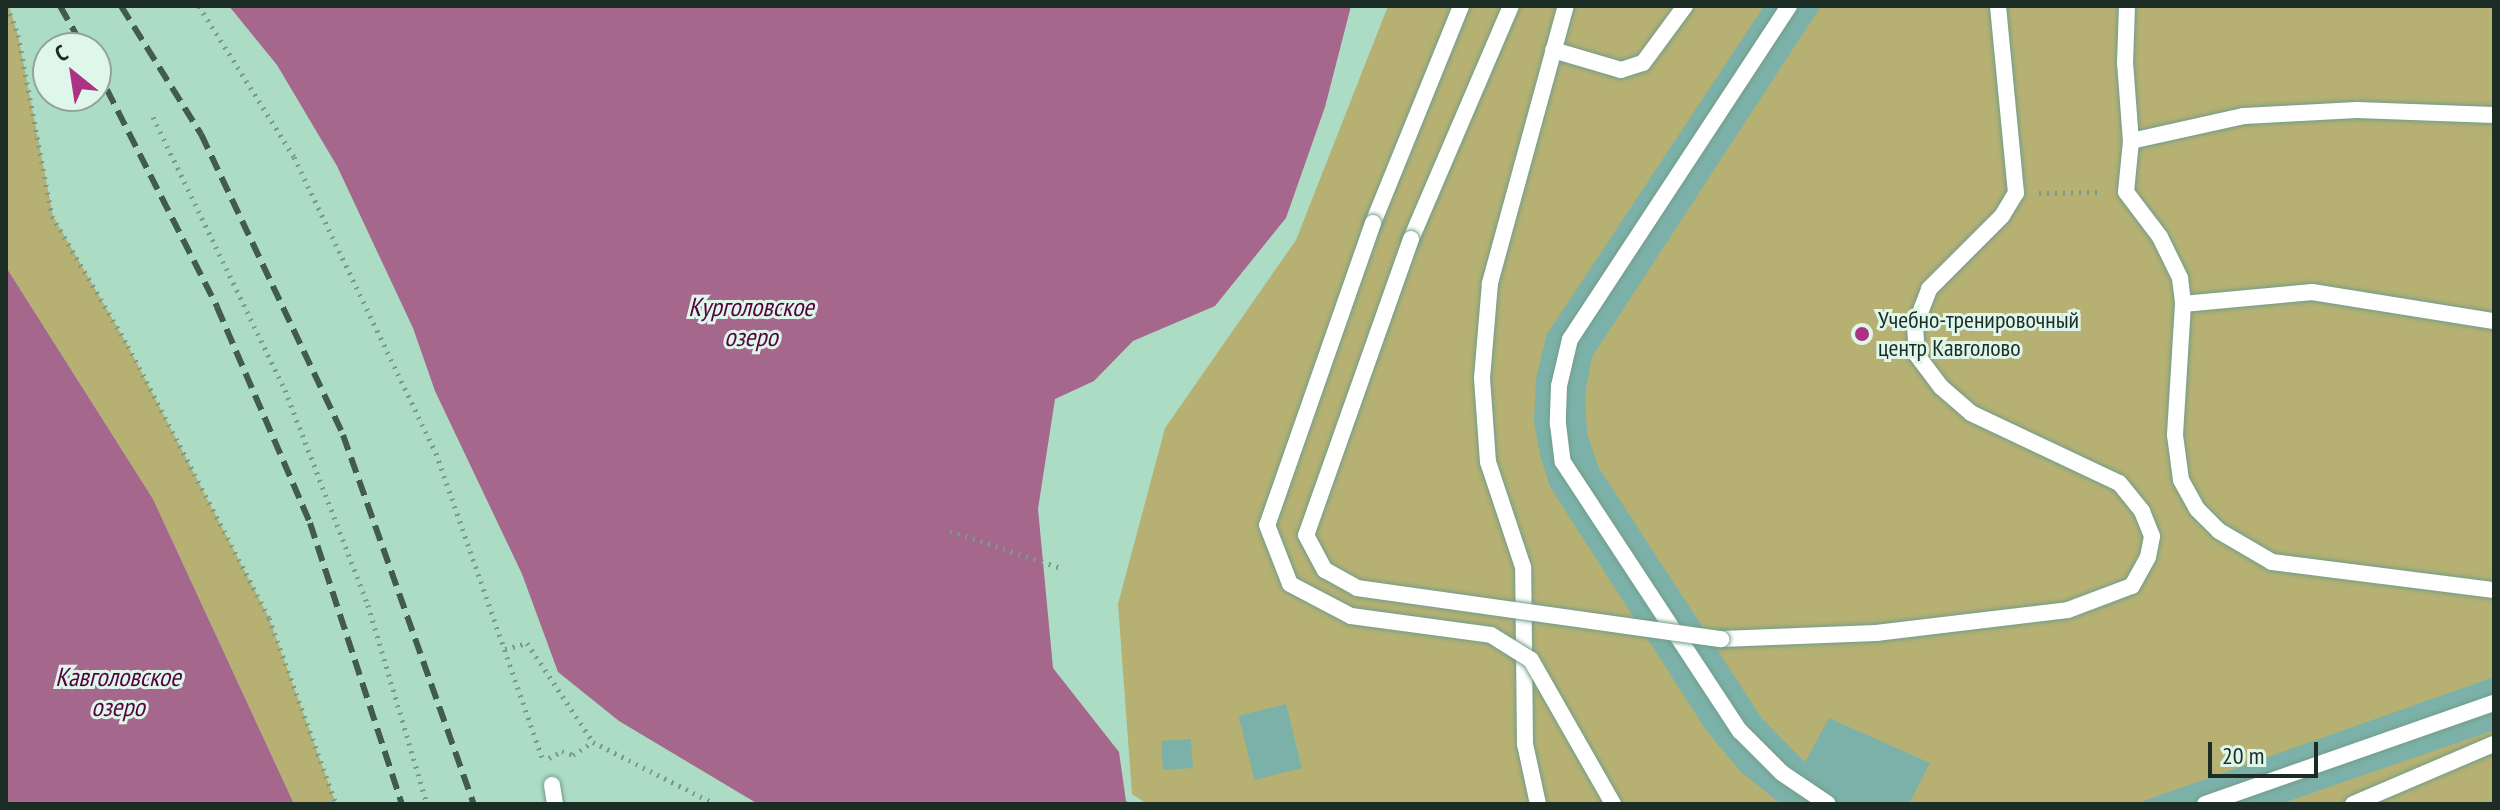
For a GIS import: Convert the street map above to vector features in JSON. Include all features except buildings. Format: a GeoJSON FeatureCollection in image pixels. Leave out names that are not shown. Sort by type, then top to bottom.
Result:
{"type":"FeatureCollection","features":[{"type":"Feature","properties":{"kind":"lane"},"geometry":{"type":"LineString","coordinates":[[1461,6],[1373,223],[1267,525],[1290,584],[1351,616],[1491,635],[1531,660],[1613,804]]}},
{"type":"Feature","properties":{"kind":"lane"},"geometry":{"type":"LineString","coordinates":[[1511,6],[1411,239],[1306,535],[1325,570],[1357,588],[1721,639],[1876,633],[2068,610],[2132,586],[2148,557],[2152,536],[2142,511],[2119,483],[1971,413],[1941,387],[1917,355],[1915,326],[1929,289],[2002,216],[2016,193],[1998,6]]}},
{"type":"Feature","properties":{"kind":"lane"},"geometry":{"type":"LineString","coordinates":[[1538,804],[1525,744],[1523,567],[1488,462],[1482,378],[1490,283],[1566,6]]}},
{"type":"Feature","properties":{"kind":"lane"},"geometry":{"type":"LineString","coordinates":[[1553,50],[1621,70],[1643,63],[1685,6]]}},
{"type":"Feature","properties":{"kind":"lane"},"geometry":{"type":"LineString","coordinates":[[1789,6],[1570,339],[1559,386],[1558,424],[1563,462],[1740,731],[1782,773],[1828,804]]}},
{"type":"Feature","properties":{"kind":"lane"},"geometry":{"type":"LineString","coordinates":[[2127,6],[2125,62],[2131,141],[2126,192],[2160,237],[2180,278],[2183,304],[2175,435],[2181,480],[2197,509],[2219,531],[2272,562],[2494,590]]}},
{"type":"Feature","properties":{"kind":"lane"},"geometry":{"type":"LineString","coordinates":[[2131,141],[2244,116],[2357,110],[2494,115]]}},
{"type":"Feature","properties":{"kind":"lane"},"geometry":{"type":"LineString","coordinates":[[2183,304],[2312,292],[2494,321]]}},
{"type":"Feature","properties":{"kind":"lane"},"geometry":{"type":"LineString","coordinates":[[2205,804],[2494,703]]}},
{"type":"Feature","properties":{"kind":"lane"},"geometry":{"type":"LineString","coordinates":[[2353,804],[2494,744]]}},
{"type":"Feature","properties":{"kind":"lane"},"geometry":{"type":"LineString","coordinates":[[552,785],[555,804]]}},
{"type":"Feature","properties":{"kind":"path"},"geometry":{"type":"LineString","coordinates":[[7,6],[18,35],[52,216],[128,346],[269,618],[336,804]]}},
{"type":"Feature","properties":{"kind":"path"},"geometry":{"type":"LineString","coordinates":[[199,6],[294,157],[436,453],[552,785]]}},
{"type":"Feature","properties":{"kind":"path"},"geometry":{"type":"LineString","coordinates":[[153,117],[285,390],[368,605],[427,804]]}},
{"type":"Feature","properties":{"kind":"path"},"geometry":{"type":"LineString","coordinates":[[2016,193],[2126,192]]}},
{"type":"Feature","properties":{"kind":"path"},"geometry":{"type":"LineString","coordinates":[[950,531],[1061,568]]}},
{"type":"Feature","properties":{"kind":"path"},"geometry":{"type":"LineString","coordinates":[[504,649],[527,643],[593,742],[715,804]]}},
{"type":"Feature","properties":{"kind":"path"},"geometry":{"type":"LineString","coordinates":[[543,761],[562,751],[573,755],[593,742]]}},
{"type":"Feature","properties":{"kind":"shaded area"},"geometry":{"type":"Polygon","coordinates":[[[6,6],[9,6],[18,35],[53,216],[128,346],[269,618],[336,804],[294,804],[153,499],[6,267],[6,6]]]}},
{"type":"Feature","properties":{"kind":"shaded area","name":"Учебно-тренировочный центр Кавголово"},"geometry":{"type":"Polygon","coordinates":[[[1388,6],[2494,6],[2494,804],[1147,804],[1132,794],[1118,604],[1165,428],[1296,240],[1388,6]]]}},
{"type":"Feature","properties":{"kind":"water","name":"Курголовское озеро"},"geometry":{"type":"Polygon","coordinates":[[[229,6],[1351,6],[1325,107],[1286,218],[1215,306],[1133,341],[1094,381],[1055,399],[1038,509],[1053,668],[1119,752],[1126,801],[1131,804],[758,804],[619,721],[558,672],[522,574],[435,391],[413,328],[337,166],[277,65],[229,6]]]}},
{"type":"Feature","properties":{"kind":"water","name":"Кавголовское озеро"},"geometry":{"type":"Polygon","coordinates":[[[6,267],[153,499],[294,804],[6,804],[6,267]]]}},
{"type":"Feature","properties":{"kind":"railway"},"geometry":{"type":"LineString","coordinates":[[60,6],[75,32]]}},
{"type":"Feature","properties":{"kind":"railway"},"geometry":{"type":"LineString","coordinates":[[121,6],[201,134],[343,435],[474,804]]}},
{"type":"Feature","properties":{"kind":"railway"},"geometry":{"type":"LineString","coordinates":[[112,100],[217,307],[310,523],[402,804]]}},
{"type":"Feature","properties":{"kind":"place","name":"Учебно-тренировочный центр Кавголово"},"geometry":{"type":"Point","coordinates":[1862,334]}}]}
